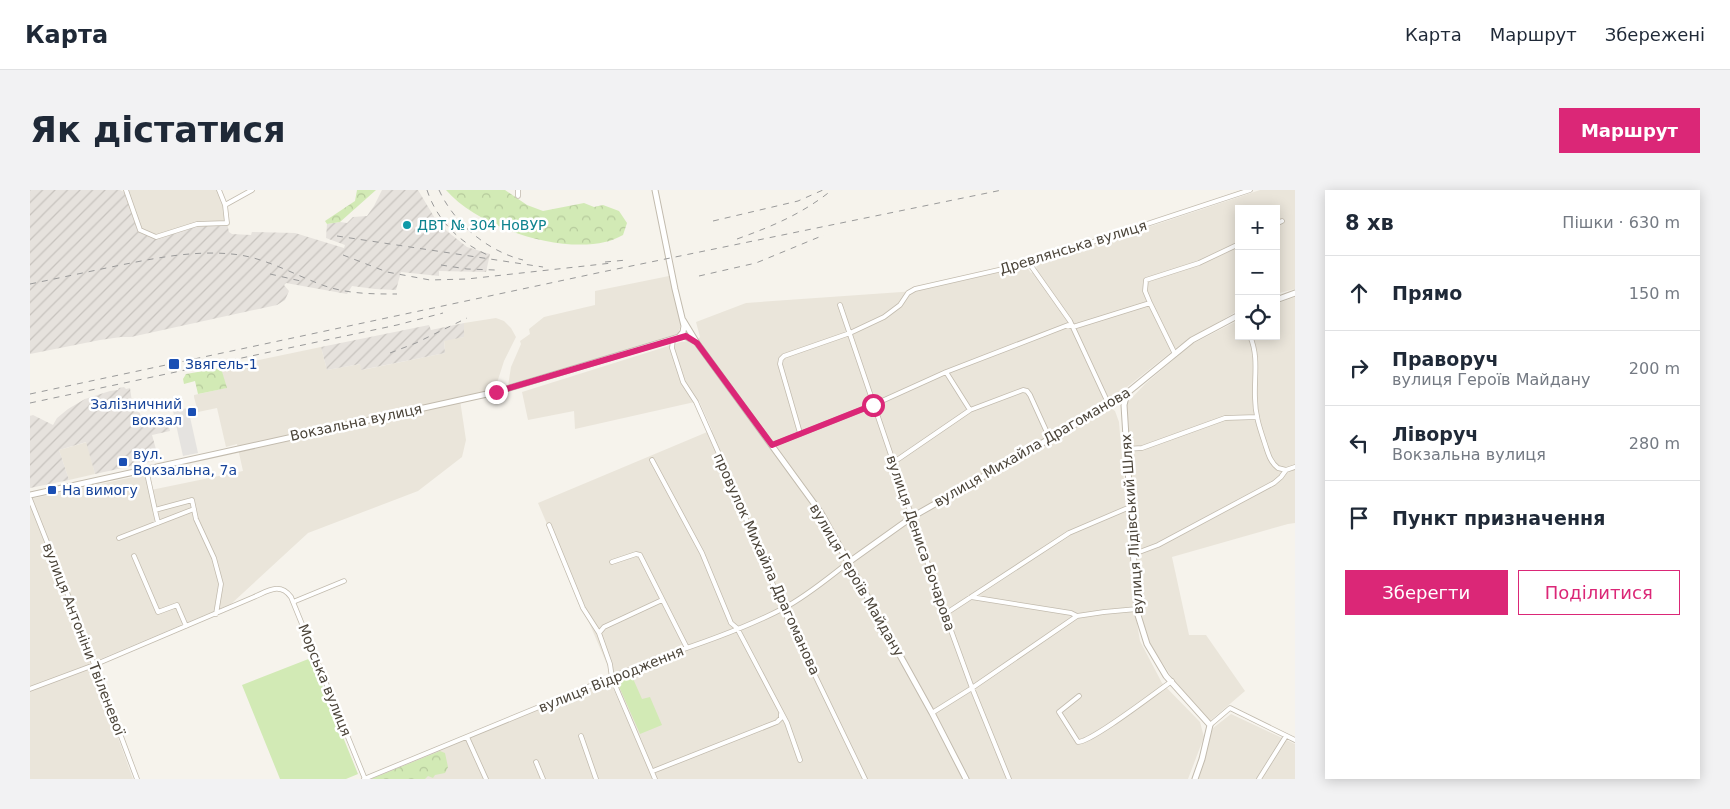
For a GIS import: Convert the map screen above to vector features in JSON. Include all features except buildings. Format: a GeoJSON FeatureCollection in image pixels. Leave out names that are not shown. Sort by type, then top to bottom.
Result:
{"type":"FeatureCollection","features":[{"type":"Feature","properties":{"kind":"street"},"geometry":{"type":"LineString","coordinates":[[126,190],[140,230],[156,237],[197,224],[227,223],[225,205],[219,190]]}},
{"type":"Feature","properties":{"kind":"street"},"geometry":{"type":"LineString","coordinates":[[225,205],[252,190]]}},
{"type":"Feature","properties":{"kind":"street"},"geometry":{"type":"LineString","coordinates":[[518,190],[518,196]]}},
{"type":"Feature","properties":{"kind":"street"},"geometry":{"type":"LineString","coordinates":[[655,190],[683,320],[683,332],[679,337]]}},
{"type":"Feature","properties":{"kind":"street","name":"Древлянська вулиця"},"geometry":{"type":"LineString","coordinates":[[800,433],[780,364],[781,359],[792,353],[850,333],[884,317],[900,305],[908,293],[915,289],[1029,263],[1250,190]]}},
{"type":"Feature","properties":{"kind":"street"},"geometry":{"type":"LineString","coordinates":[[1175,354],[1145,291],[1146,280],[1199,263],[1235,246]]}},
{"type":"Feature","properties":{"kind":"street"},"geometry":{"type":"LineString","coordinates":[[1029,263],[1073,327],[1109,405]]}},
{"type":"Feature","properties":{"kind":"street"},"geometry":{"type":"LineString","coordinates":[[1280,299],[1295,293]]}},
{"type":"Feature","properties":{"kind":"street"},"geometry":{"type":"LineString","coordinates":[[772,445],[873,405],[946,372],[1068,325],[1073,327],[1150,303]]}},
{"type":"Feature","properties":{"kind":"street","name":"вулиця Дениса Бочарова"},"geometry":{"type":"LineString","coordinates":[[840,305],[945,614],[972,688],[1009,779]]}},
{"type":"Feature","properties":{"kind":"street","name":"вулиця Михайла Драгоманова"},"geometry":{"type":"LineString","coordinates":[[849,562],[912,517],[1109,405],[1127,393],[1192,340],[1235,317]]}},
{"type":"Feature","properties":{"kind":"street","name":"вулиця Героїв Майдану"},"geometry":{"type":"LineString","coordinates":[[683,320],[697,343],[821,513],[932,713],[966,779]]}},
{"type":"Feature","properties":{"kind":"street"},"geometry":{"type":"LineString","coordinates":[[679,337],[686,336],[697,343]]}},
{"type":"Feature","properties":{"kind":"street","name":"Вокзальна вулиця"},"geometry":{"type":"LineString","coordinates":[[30,495],[496,392],[679,337]]}},
{"type":"Feature","properties":{"kind":"street","name":"провулок Михайла Драгоманова"},"geometry":{"type":"LineString","coordinates":[[673,339],[672,348],[680,374],[696,402],[742,507],[783,608],[866,779]]}},
{"type":"Feature","properties":{"kind":"street"},"geometry":{"type":"LineString","coordinates":[[1251,340],[1256,359],[1254,378],[1257,417],[1270,460],[1278,468],[1286,470],[1295,467]]}},
{"type":"Feature","properties":{"kind":"street"},"geometry":{"type":"LineString","coordinates":[[946,372],[970,410]]}},
{"type":"Feature","properties":{"kind":"street"},"geometry":{"type":"LineString","coordinates":[[894,462],[970,410],[1023,390],[1027,391],[1050,439]]}},
{"type":"Feature","properties":{"kind":"street","name":"вулиця Лідівський Шлях"},"geometry":{"type":"LineString","coordinates":[[1127,393],[1124,406],[1137,610],[1147,644],[1172,682],[1210,725]]}},
{"type":"Feature","properties":{"kind":"street"},"geometry":{"type":"LineString","coordinates":[[1126,449],[1142,448],[1226,418],[1257,417]]}},
{"type":"Feature","properties":{"kind":"street"},"geometry":{"type":"LineString","coordinates":[[652,460],[702,553],[731,623],[737,628],[787,723],[800,760]]}},
{"type":"Feature","properties":{"kind":"street"},"geometry":{"type":"LineString","coordinates":[[146,469],[158,523]]}},
{"type":"Feature","properties":{"kind":"street"},"geometry":{"type":"LineString","coordinates":[[1134,554],[1158,545],[1274,482],[1286,470]]}},
{"type":"Feature","properties":{"kind":"street","name":"вулиця Антоніни Твіленевої"},"geometry":{"type":"LineString","coordinates":[[30,499],[137,779]]}},
{"type":"Feature","properties":{"kind":"street"},"geometry":{"type":"LineString","coordinates":[[30,689],[216,614],[221,584],[214,558],[196,519],[192,500],[155,510]]}},
{"type":"Feature","properties":{"kind":"street"},"geometry":{"type":"LineString","coordinates":[[945,614],[1069,532],[1130,507]]}},
{"type":"Feature","properties":{"kind":"street"},"geometry":{"type":"LineString","coordinates":[[119,538],[194,509]]}},
{"type":"Feature","properties":{"kind":"street"},"geometry":{"type":"LineString","coordinates":[[549,526],[583,608],[599,633],[610,664],[612,678],[655,779]]}},
{"type":"Feature","properties":{"kind":"street"},"geometry":{"type":"LineString","coordinates":[[612,562],[636,554],[640,555],[687,648]]}},
{"type":"Feature","properties":{"kind":"street"},"geometry":{"type":"LineString","coordinates":[[134,556],[158,612],[177,604],[186,626]]}},
{"type":"Feature","properties":{"kind":"street","name":"вулиця Відродження"},"geometry":{"type":"LineString","coordinates":[[364,779],[783,608],[813,590],[849,562]]}},
{"type":"Feature","properties":{"kind":"street"},"geometry":{"type":"LineString","coordinates":[[293,602],[344,581]]}},
{"type":"Feature","properties":{"kind":"street","name":"Морська вулиця"},"geometry":{"type":"LineString","coordinates":[[216,614],[277,588],[286,590],[293,602],[364,779]]}},
{"type":"Feature","properties":{"kind":"street"},"geometry":{"type":"LineString","coordinates":[[971,597],[1071,612],[1078,616]]}},
{"type":"Feature","properties":{"kind":"street"},"geometry":{"type":"LineString","coordinates":[[599,633],[604,627],[662,600]]}},
{"type":"Feature","properties":{"kind":"street"},"geometry":{"type":"LineString","coordinates":[[932,713],[1078,616],[1137,610]]}},
{"type":"Feature","properties":{"kind":"street"},"geometry":{"type":"LineString","coordinates":[[1079,696],[1059,712],[1078,742],[1083,742],[1172,682]]}},
{"type":"Feature","properties":{"kind":"street"},"geometry":{"type":"LineString","coordinates":[[1195,779],[1210,725],[1230,708],[1295,740]]}},
{"type":"Feature","properties":{"kind":"street"},"geometry":{"type":"LineString","coordinates":[[653,771],[777,722],[782,718],[780,712]]}},
{"type":"Feature","properties":{"kind":"street"},"geometry":{"type":"LineString","coordinates":[[581,736],[596,779]]}},
{"type":"Feature","properties":{"kind":"street"},"geometry":{"type":"LineString","coordinates":[[1259,779],[1286,736]]}},
{"type":"Feature","properties":{"kind":"street"},"geometry":{"type":"LineString","coordinates":[[467,737],[486,779]]}},
{"type":"Feature","properties":{"kind":"street"},"geometry":{"type":"LineString","coordinates":[[536,762],[543,779]]}},
{"type":"Feature","properties":{"kind":"shaded area"},"geometry":{"type":"Polygon","coordinates":[[[30,190],[120,190],[128,194],[140,230],[156,237],[197,224],[227,223],[229,232],[232,234],[251,235],[252,232],[295,233],[344,248],[345,245],[326,238],[327,224],[347,223],[353,217],[367,216],[382,190],[418,190],[436,220],[448,232],[467,247],[490,254],[486,272],[439,271],[439,276],[401,272],[396,290],[352,286],[347,294],[286,283],[284,285],[289,291],[285,300],[277,305],[131,337],[100,340],[30,354],[30,190]]]}},
{"type":"Feature","properties":{"kind":"shaded area"},"geometry":{"type":"Polygon","coordinates":[[[126,190],[219,190],[225,205],[227,223],[156,237],[140,230],[126,190]]]}},
{"type":"Feature","properties":{"kind":"shaded area"},"geometry":{"type":"Polygon","coordinates":[[[1260,190],[1295,190],[1295,289],[1280,293],[1280,205],[1235,205],[1235,312],[1180,345],[1122,391],[1103,403],[1115,411],[1119,422],[1134,605],[1140,641],[1162,683],[1200,722],[1204,737],[1188,779],[656,779],[538,503],[712,430],[699,401],[575,429],[574,411],[528,420],[522,392],[681,342],[689,341],[694,344],[700,337],[696,322],[746,303],[916,291],[1026,266],[1031,273],[1036,270],[1037,264],[1260,190]]]}},
{"type":"Feature","properties":{"kind":"shaded area"},"geometry":{"type":"Polygon","coordinates":[[[669,276],[681,325],[678,333],[673,337],[508,386],[511,367],[521,344],[520,341],[530,334],[529,329],[544,317],[595,305],[595,291],[669,276]]]}},
{"type":"Feature","properties":{"kind":"shaded area"},"geometry":{"type":"Polygon","coordinates":[[[1295,297],[1295,523],[1172,557],[1189,635],[1206,635],[1245,691],[1210,721],[1173,679],[1150,644],[1140,612],[1127,403],[1145,384],[1192,344],[1235,322],[1235,340],[1280,340],[1280,303],[1295,297]]]}},
{"type":"Feature","properties":{"kind":"shaded area"},"geometry":{"type":"Polygon","coordinates":[[[496,318],[504,321],[516,337],[504,361],[496,386],[491,393],[460,400],[466,440],[462,457],[418,491],[308,533],[231,604],[91,663],[133,779],[30,779],[30,499],[147,474],[151,490],[243,471],[237,444],[226,447],[217,408],[198,412],[194,397],[194,395],[226,388],[221,368],[321,347],[327,370],[360,364],[362,370],[445,353],[444,340],[464,337],[464,323],[496,318]]]}},
{"type":"Feature","properties":{"kind":"shaded area"},"geometry":{"type":"Polygon","coordinates":[[[464,323],[464,337],[444,341],[445,353],[361,370],[360,364],[327,370],[321,347],[429,325],[431,330],[464,323]]]}},
{"type":"Feature","properties":{"kind":"shaded area"},"geometry":{"type":"Polygon","coordinates":[[[124,387],[126,389],[130,388],[133,409],[140,413],[141,420],[166,417],[170,431],[152,435],[159,460],[95,474],[86,442],[59,450],[69,480],[30,488],[30,416],[33,415],[53,425],[57,418],[68,409],[85,399],[124,387]]]}},
{"type":"Feature","properties":{"kind":"shaded area"},"geometry":{"type":"Polygon","coordinates":[[[188,408],[198,453],[183,456],[173,411],[188,408]]]}},
{"type":"Feature","properties":{"kind":"shaded area"},"geometry":{"type":"Polygon","coordinates":[[[87,442],[95,474],[69,480],[59,450],[87,442]]]}},
{"type":"Feature","properties":{"kind":"shaded area"},"geometry":{"type":"Polygon","coordinates":[[[610,681],[653,779],[370,779],[474,735],[610,681]]]}},
{"type":"Feature","properties":{"kind":"shaded area"},"geometry":{"type":"Polygon","coordinates":[[[1231,714],[1295,744],[1295,779],[1196,779],[1213,728],[1231,714]]]}},
{"type":"Feature","properties":{"kind":"green space"},"geometry":{"type":"Polygon","coordinates":[[[357,190],[376,190],[340,222],[327,224],[325,221],[355,201],[357,190]]]}},
{"type":"Feature","properties":{"kind":"green space"},"geometry":{"type":"Polygon","coordinates":[[[446,190],[505,190],[527,205],[543,211],[584,203],[594,207],[603,205],[619,211],[627,223],[623,235],[605,242],[564,244],[542,240],[498,226],[460,203],[446,190]]]}},
{"type":"Feature","properties":{"kind":"green space"},"geometry":{"type":"Polygon","coordinates":[[[221,368],[227,388],[198,394],[195,381],[184,384],[183,379],[186,374],[221,368]]]}},
{"type":"Feature","properties":{"kind":"green space"},"geometry":{"type":"Polygon","coordinates":[[[311,658],[358,774],[346,779],[280,779],[242,685],[311,658]]]}},
{"type":"Feature","properties":{"kind":"green space"},"geometry":{"type":"Polygon","coordinates":[[[631,674],[642,699],[650,697],[662,725],[640,734],[617,682],[617,679],[631,674]]]}},
{"type":"Feature","properties":{"kind":"green space"},"geometry":{"type":"Polygon","coordinates":[[[440,751],[445,753],[448,767],[445,773],[435,775],[433,778],[428,776],[425,779],[371,779],[440,751]]]}},
{"type":"Feature","properties":{"kind":"railway"},"geometry":{"type":"LineString","coordinates":[[427,190],[437,212],[451,230],[469,245],[490,256]]}},
{"type":"Feature","properties":{"kind":"railway"},"geometry":{"type":"LineString","coordinates":[[439,190],[453,214],[473,234],[497,250],[523,260]]}},
{"type":"Feature","properties":{"kind":"railway"},"geometry":{"type":"LineString","coordinates":[[713,221],[798,201],[823,190]]}},
{"type":"Feature","properties":{"kind":"railway"},"geometry":{"type":"LineString","coordinates":[[737,239],[787,219],[810,206],[832,190]]}},
{"type":"Feature","properties":{"kind":"railway"},"geometry":{"type":"LineString","coordinates":[[30,394],[602,272],[1002,190]]}},
{"type":"Feature","properties":{"kind":"railway"},"geometry":{"type":"LineString","coordinates":[[699,276],[756,263],[824,235]]}},
{"type":"Feature","properties":{"kind":"railway"},"geometry":{"type":"LineString","coordinates":[[337,236],[543,267]]}},
{"type":"Feature","properties":{"kind":"railway"},"geometry":{"type":"LineString","coordinates":[[30,284],[162,257],[224,253],[251,257],[334,289],[361,293],[397,294]]}},
{"type":"Feature","properties":{"kind":"railway"},"geometry":{"type":"LineString","coordinates":[[343,255],[387,272],[430,280],[467,279],[612,263]]}},
{"type":"Feature","properties":{"kind":"railway"},"geometry":{"type":"LineString","coordinates":[[605,262],[627,260]]}},
{"type":"Feature","properties":{"kind":"railway"},"geometry":{"type":"LineString","coordinates":[[441,265],[467,269],[495,270]]}},
{"type":"Feature","properties":{"kind":"railway"},"geometry":{"type":"LineString","coordinates":[[270,274],[305,282]]}},
{"type":"Feature","properties":{"kind":"railway"},"geometry":{"type":"LineString","coordinates":[[30,403],[397,325],[443,313]]}},
{"type":"Feature","properties":{"kind":"railway"},"geometry":{"type":"LineString","coordinates":[[390,353],[416,343],[467,318]]}},
{"type":"Feature","properties":{"kind":"place","name":"ДВТ № 304 НоВУР"},"geometry":{"type":"Point","coordinates":[407,225]}},
{"type":"Feature","properties":{"kind":"place","name":"Звягель-1"},"geometry":{"type":"Point","coordinates":[174,364]}},
{"type":"Feature","properties":{"kind":"place","name":"Залізничний вокзал"},"geometry":{"type":"Point","coordinates":[192,412]}},
{"type":"Feature","properties":{"kind":"place","name":"вул. Вокзальна, 7а"},"geometry":{"type":"Point","coordinates":[123,462]}},
{"type":"Feature","properties":{"kind":"place","name":"На вимогу"},"geometry":{"type":"Point","coordinates":[52,490]}},
{"type":"Feature","properties":{"kind":"route"},"geometry":{"type":"LineString","coordinates":[[496,392],[686,336],[697,343],[772,445],[873,405]]}}]}
